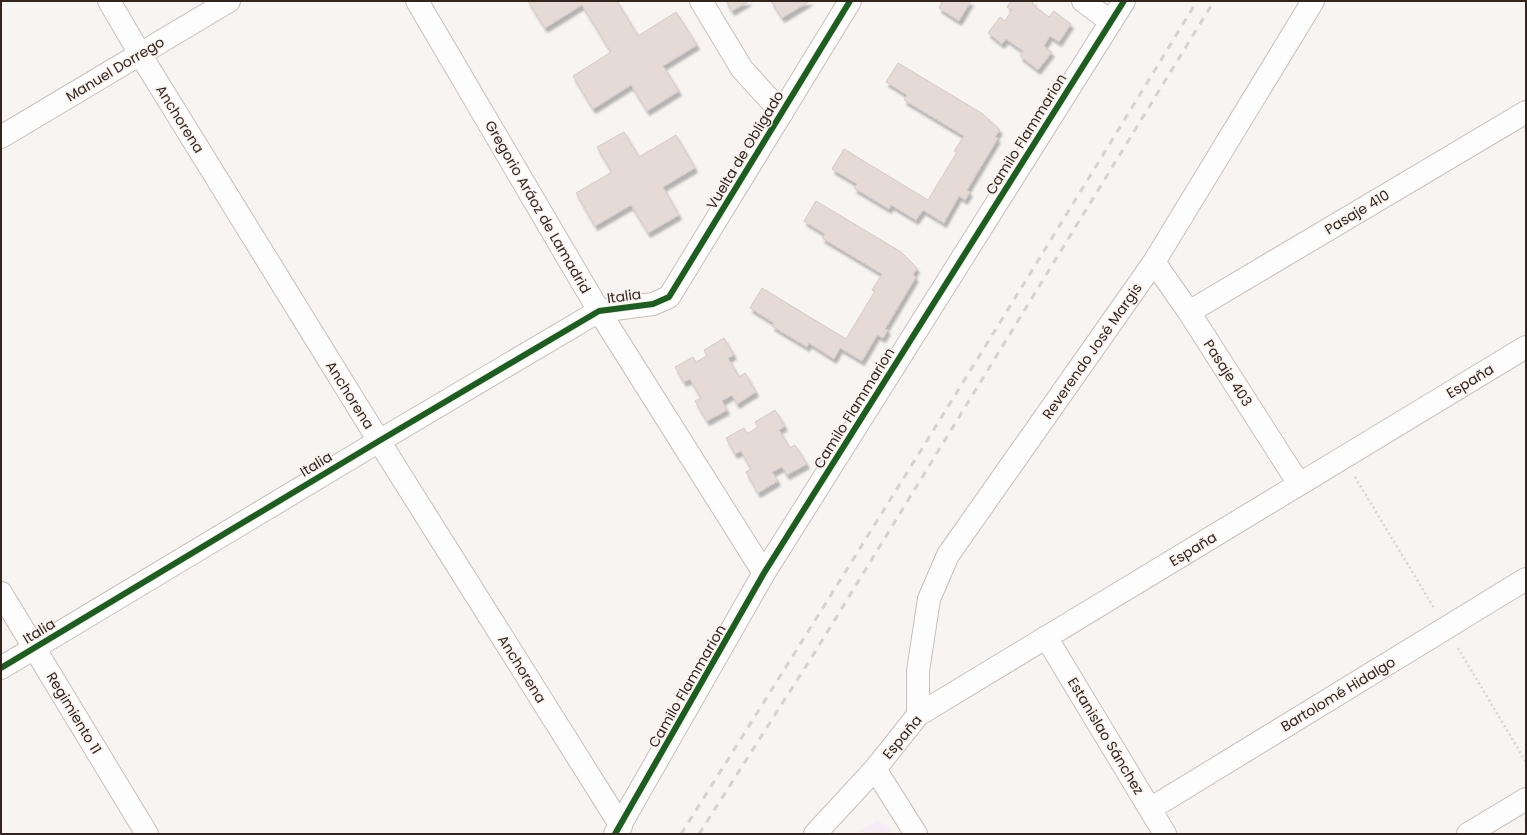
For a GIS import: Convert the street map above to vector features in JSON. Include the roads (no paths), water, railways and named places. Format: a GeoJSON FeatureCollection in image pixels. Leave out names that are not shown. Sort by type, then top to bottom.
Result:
{"type":"FeatureCollection","features":[{"type":"Feature","properties":{"kind":"street","name":"Anchorena"},"geometry":{"type":"LineString","coordinates":[[109,1],[140,54],[618,830]]}},
{"type":"Feature","properties":{"kind":"street","name":"Manuel Dorrego"},"geometry":{"type":"LineString","coordinates":[[1,137],[229,1]]}},
{"type":"Feature","properties":{"kind":"street","name":"Gregorio Aráoz de Lamadrid"},"geometry":{"type":"LineString","coordinates":[[417,1],[599,311],[764,574]]}},
{"type":"Feature","properties":{"kind":"street"},"geometry":{"type":"LineString","coordinates":[[701,1],[742,68],[782,113]]}},
{"type":"Feature","properties":{"kind":"street","name":"Vuelta de Obligado"},"geometry":{"type":"LineString","coordinates":[[653,304],[669,297],[850,1]]}},
{"type":"Feature","properties":{"kind":"street"},"geometry":{"type":"LineString","coordinates":[[1083,1],[1111,22]]}},
{"type":"Feature","properties":{"kind":"street","name":"Camilo Flammarion"},"geometry":{"type":"LineString","coordinates":[[618,830],[764,574],[1124,1]]}},
{"type":"Feature","properties":{"kind":"street","name":"Reverendo José Margis"},"geometry":{"type":"LineString","coordinates":[[918,715],[918,671],[928,599],[948,555],[1154,262],[1313,1]]}},
{"type":"Feature","properties":{"kind":"street","name":"Pasaje 410"},"geometry":{"type":"LineString","coordinates":[[1189,312],[1526,112]]}},
{"type":"Feature","properties":{"kind":"street","name":"Pasaje 403"},"geometry":{"type":"LineString","coordinates":[[1154,262],[1189,312],[1299,484]]}},
{"type":"Feature","properties":{"kind":"street","name":"Italia"},"geometry":{"type":"LineString","coordinates":[[1,668],[378,441],[599,311],[653,304]]}},
{"type":"Feature","properties":{"kind":"street","name":"España"},"geometry":{"type":"LineString","coordinates":[[875,769],[918,715],[1526,347]]}},
{"type":"Feature","properties":{"kind":"street","name":"Bartolomé Hidalgo"},"geometry":{"type":"LineString","coordinates":[[1150,809],[1526,579]]}},
{"type":"Feature","properties":{"kind":"street","name":"Regimiento 11"},"geometry":{"type":"LineString","coordinates":[[1,593],[146,834]]}},
{"type":"Feature","properties":{"kind":"street","name":"Estanislao Sánchez"},"geometry":{"type":"LineString","coordinates":[[1046,638],[1165,834]]}},
{"type":"Feature","properties":{"kind":"street"},"geometry":{"type":"LineString","coordinates":[[815,834],[875,769],[916,834]]}},
{"type":"Feature","properties":{"kind":"street"},"geometry":{"type":"LineString","coordinates":[[1468,834],[1526,799]]}},
{"type":"Feature","properties":{"kind":"railway"},"geometry":{"type":"LineString","coordinates":[[681,834],[940,419],[1197,1]]}},
{"type":"Feature","properties":{"kind":"railway"},"geometry":{"type":"LineString","coordinates":[[699,834],[815,652],[1214,1]]}}]}
